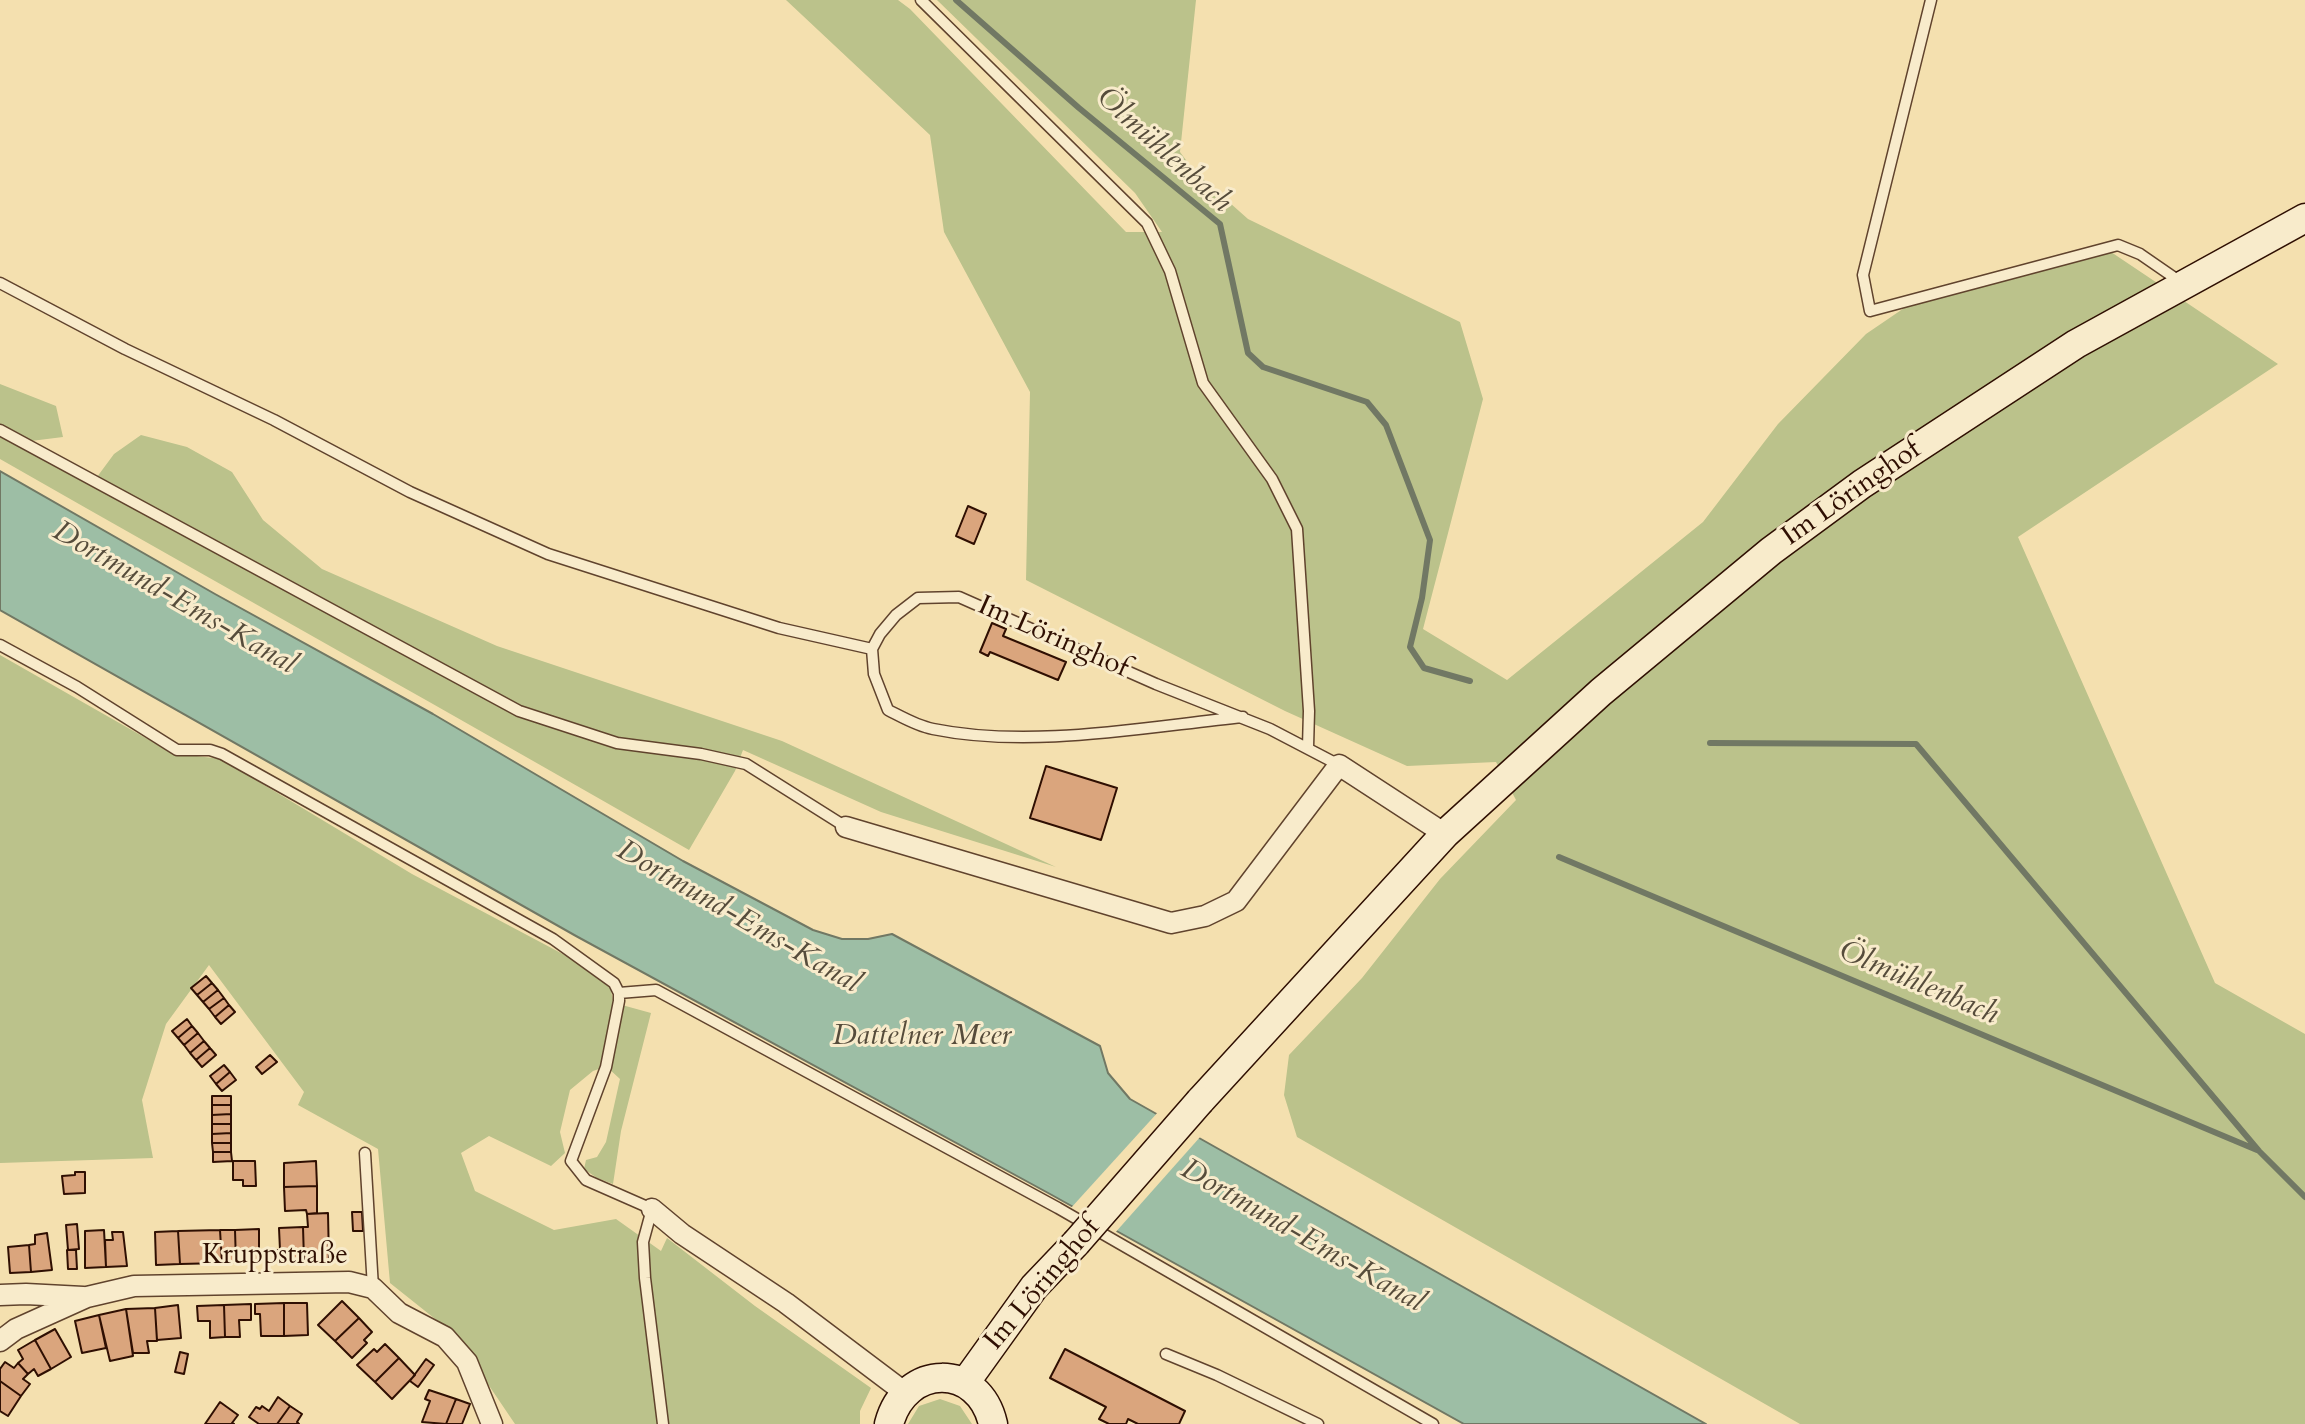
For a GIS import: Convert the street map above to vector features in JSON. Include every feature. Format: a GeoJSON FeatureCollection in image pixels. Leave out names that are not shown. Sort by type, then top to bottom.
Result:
{"type":"FeatureCollection","features":[{"type":"Feature","properties":{"kind":"street","name":"Im Löringhof"},"geometry":{"type":"LineString","coordinates":[[965,1383],[1034,1287],[1445,834],[1601,692],[1771,551],[1862,484],[2076,344],[2305,218]]}},
{"type":"Feature","properties":{"kind":"street","name":"Im Löringhof"},"geometry":{"type":"LineString","coordinates":[[1339,765],[1445,834]]}},
{"type":"Feature","properties":{"kind":"street"},"geometry":{"type":"LineString","coordinates":[[846,827],[1171,923],[1205,916],[1236,901],[1339,765]]}},
{"type":"Feature","properties":{"kind":"street"},"geometry":{"type":"LineString","coordinates":[[652,1209],[682,1234],[786,1303],[904,1392]]}},
{"type":"Feature","properties":{"kind":"street","name":"Kruppstraße"},"geometry":{"type":"LineString","coordinates":[[0,1341],[16,1329],[87,1297],[134,1286],[349,1282],[373,1288],[399,1313],[445,1337],[467,1362],[492,1424]]}},
{"type":"Feature","properties":{"kind":"street"},"geometry":{"type":"LineString","coordinates":[[0,1295],[87,1297]]}},
{"type":"Feature","properties":{"kind":"street"},"geometry":{"type":"LineString","coordinates":[[889,1424],[893,1408],[904,1392],[933,1378],[949,1378],[965,1383],[979,1394],[990,1409],[993,1424]]}},
{"type":"Feature","properties":{"kind":"lane"},"geometry":{"type":"LineString","coordinates":[[921,0],[1147,223],[1170,271],[1203,383],[1272,479],[1297,529],[1309,711],[1308,747]]}},
{"type":"Feature","properties":{"kind":"lane"},"geometry":{"type":"LineString","coordinates":[[1931,0],[1863,275],[1870,311],[2118,245],[2140,254],[2184,284]]}},
{"type":"Feature","properties":{"kind":"lane"},"geometry":{"type":"LineString","coordinates":[[0,283],[410,492],[548,554],[779,628],[872,649],[874,674],[888,710],[929,729],[973,735],[1055,736],[1243,717]]}},
{"type":"Feature","properties":{"kind":"lane"},"geometry":{"type":"LineString","coordinates":[[0,430],[519,711],[617,743],[701,754],[746,764],[846,827]]}},
{"type":"Feature","properties":{"kind":"lane","name":"Im Löringhof"},"geometry":{"type":"LineString","coordinates":[[872,649],[896,615],[918,598],[959,597],[1156,684],[1243,717],[1339,765]]}},
{"type":"Feature","properties":{"kind":"lane"},"geometry":{"type":"LineString","coordinates":[[0,645],[77,687],[177,750],[210,750],[222,754],[553,939],[614,983],[619,993],[606,1067],[571,1161],[586,1180],[652,1209],[643,1242],[663,1424]]}},
{"type":"Feature","properties":{"kind":"lane"},"geometry":{"type":"LineString","coordinates":[[619,993],[656,990],[1058,1208],[1433,1424]]}},
{"type":"Feature","properties":{"kind":"lane"},"geometry":{"type":"LineString","coordinates":[[365,1153],[373,1288]]}},
{"type":"Feature","properties":{"kind":"lane"},"geometry":{"type":"LineString","coordinates":[[1166,1354],[1318,1424]]}},
{"type":"Feature","properties":{"kind":"shaded area"},"geometry":{"type":"Polygon","coordinates":[[[786,0],[898,0],[1126,232],[1162,232],[1135,193],[937,0],[1196,0],[1180,152],[1194,171],[1248,219],[1460,322],[1483,399],[1423,629],[1507,680],[1703,522],[1778,424],[1866,334],[1913,302],[2111,252],[2278,364],[2018,537],[2215,983],[2305,1034],[2305,1424],[1800,1424],[1297,1137],[1284,1095],[1289,1055],[1362,978],[1440,879],[1516,800],[1496,762],[1407,766],[1285,711],[1026,580],[1030,392],[944,232],[930,135],[786,0]]]}},
{"type":"Feature","properties":{"kind":"shaded area"},"geometry":{"type":"Polygon","coordinates":[[[0,384],[56,406],[63,437],[31,441],[97,477],[114,454],[141,435],[187,447],[232,472],[263,520],[322,569],[497,646],[782,741],[1056,867],[881,812],[743,750],[735,771],[689,850],[0,459],[0,384]]]}},
{"type":"Feature","properties":{"kind":"shaded area"},"geometry":{"type":"Polygon","coordinates":[[[0,655],[172,753],[221,759],[412,874],[591,969],[610,986],[613,1000],[602,1068],[593,1071],[570,1090],[560,1132],[565,1153],[551,1166],[489,1136],[461,1153],[475,1191],[554,1230],[616,1219],[661,1251],[667,1238],[755,1306],[871,1388],[860,1411],[860,1424],[515,1424],[454,1334],[390,1283],[378,1149],[298,1105],[304,1092],[209,965],[166,1024],[142,1100],[153,1158],[0,1163],[0,655]]]}},
{"type":"Feature","properties":{"kind":"shaded area"},"geometry":{"type":"Polygon","coordinates":[[[622,1005],[651,1013],[621,1131],[613,1184],[584,1169],[586,1160],[597,1157],[606,1142],[620,1079],[608,1068],[622,1005]]]}},
{"type":"Feature","properties":{"kind":"shaded area"},"geometry":{"type":"Polygon","coordinates":[[[940,1399],[960,1406],[972,1424],[908,1424],[919,1406],[940,1399]]]}},
{"type":"Feature","properties":{"kind":"water","name":"Dattelner Meer"},"geometry":{"type":"Polygon","coordinates":[[[0,471],[433,714],[683,861],[813,930],[842,939],[868,939],[892,934],[1100,1046],[1108,1073],[1130,1099],[1706,1424],[1464,1424],[576,936],[0,610],[0,471]]]}},
{"type":"Feature","properties":{"kind":"pier"},"geometry":{"type":"Polygon","coordinates":[[[1159,1111],[1201,1136],[1114,1234],[1070,1209],[1159,1111]]]}},
{"type":"Feature","properties":{"kind":"building"},"geometry":{"type":"Polygon","coordinates":[[[968,506],[986,514],[974,544],[956,536],[968,506]]]}},
{"type":"Feature","properties":{"kind":"building"},"geometry":{"type":"Polygon","coordinates":[[[992,623],[1006,629],[1003,636],[1066,662],[1058,680],[990,652],[988,656],[980,652],[992,623]]]}},
{"type":"Feature","properties":{"kind":"building"},"geometry":{"type":"Polygon","coordinates":[[[1046,766],[1117,788],[1101,840],[1030,818],[1046,766]]]}},
{"type":"Feature","properties":{"kind":"building"},"geometry":{"type":"Polygon","coordinates":[[[206,976],[212,983],[197,995],[191,988],[206,976]]]}},
{"type":"Feature","properties":{"kind":"building"},"geometry":{"type":"Polygon","coordinates":[[[212,983],[218,990],[203,1002],[197,995],[212,983]]]}},
{"type":"Feature","properties":{"kind":"building"},"geometry":{"type":"Polygon","coordinates":[[[218,990],[224,998],[209,1009],[203,1002],[218,990]]]}},
{"type":"Feature","properties":{"kind":"building"},"geometry":{"type":"Polygon","coordinates":[[[224,998],[229,1005],[215,1017],[209,1009],[224,998]]]}},
{"type":"Feature","properties":{"kind":"building"},"geometry":{"type":"Polygon","coordinates":[[[229,1005],[235,1012],[221,1024],[215,1017],[229,1005]]]}},
{"type":"Feature","properties":{"kind":"building"},"geometry":{"type":"Polygon","coordinates":[[[187,1019],[192,1026],[178,1038],[172,1031],[187,1019]]]}},
{"type":"Feature","properties":{"kind":"building"},"geometry":{"type":"Polygon","coordinates":[[[192,1026],[198,1033],[184,1045],[178,1038],[192,1026]]]}},
{"type":"Feature","properties":{"kind":"building"},"geometry":{"type":"Polygon","coordinates":[[[198,1033],[204,1041],[190,1053],[184,1045],[198,1033]]]}},
{"type":"Feature","properties":{"kind":"building"},"geometry":{"type":"Polygon","coordinates":[[[204,1041],[210,1048],[196,1060],[190,1053],[204,1041]]]}},
{"type":"Feature","properties":{"kind":"building"},"geometry":{"type":"Polygon","coordinates":[[[210,1048],[216,1055],[202,1067],[196,1060],[210,1048]]]}},
{"type":"Feature","properties":{"kind":"building"},"geometry":{"type":"Polygon","coordinates":[[[270,1055],[277,1062],[262,1074],[256,1067],[270,1055]]]}},
{"type":"Feature","properties":{"kind":"building"},"geometry":{"type":"Polygon","coordinates":[[[224,1065],[230,1072],[216,1084],[210,1076],[224,1065]]]}},
{"type":"Feature","properties":{"kind":"building"},"geometry":{"type":"Polygon","coordinates":[[[230,1072],[236,1080],[222,1091],[216,1084],[230,1072]]]}},
{"type":"Feature","properties":{"kind":"building"},"geometry":{"type":"Polygon","coordinates":[[[212,1096],[231,1096],[231,1105],[212,1105],[212,1096]]]}},
{"type":"Feature","properties":{"kind":"building"},"geometry":{"type":"Polygon","coordinates":[[[212,1105],[231,1105],[231,1114],[212,1115],[212,1105]]]}},
{"type":"Feature","properties":{"kind":"building"},"geometry":{"type":"Polygon","coordinates":[[[231,1114],[231,1124],[212,1124],[212,1115],[231,1114]]]}},
{"type":"Feature","properties":{"kind":"building"},"geometry":{"type":"Polygon","coordinates":[[[212,1124],[231,1124],[231,1133],[212,1134],[212,1124]]]}},
{"type":"Feature","properties":{"kind":"building"},"geometry":{"type":"Polygon","coordinates":[[[231,1133],[231,1143],[212,1143],[212,1134],[231,1133]]]}},
{"type":"Feature","properties":{"kind":"building"},"geometry":{"type":"Polygon","coordinates":[[[212,1143],[231,1143],[231,1152],[213,1152],[212,1143]]]}},
{"type":"Feature","properties":{"kind":"building"},"geometry":{"type":"Polygon","coordinates":[[[213,1152],[231,1152],[232,1161],[213,1162],[213,1152]]]}},
{"type":"Feature","properties":{"kind":"building"},"geometry":{"type":"Polygon","coordinates":[[[233,1161],[255,1161],[256,1186],[243,1186],[243,1180],[233,1180],[233,1161]]]}},
{"type":"Feature","properties":{"kind":"building"},"geometry":{"type":"Polygon","coordinates":[[[316,1161],[317,1186],[284,1187],[284,1163],[316,1161]]]}},
{"type":"Feature","properties":{"kind":"building"},"geometry":{"type":"Polygon","coordinates":[[[75,1172],[85,1172],[85,1193],[64,1194],[62,1176],[75,1175],[75,1172]]]}},
{"type":"Feature","properties":{"kind":"building"},"geometry":{"type":"Polygon","coordinates":[[[317,1186],[317,1213],[285,1211],[284,1187],[317,1186]]]}},
{"type":"Feature","properties":{"kind":"building"},"geometry":{"type":"Polygon","coordinates":[[[352,1212],[362,1212],[363,1231],[353,1231],[352,1212]]]}},
{"type":"Feature","properties":{"kind":"building"},"geometry":{"type":"Polygon","coordinates":[[[328,1213],[329,1260],[304,1260],[303,1227],[308,1227],[307,1214],[328,1213]]]}},
{"type":"Feature","properties":{"kind":"building"},"geometry":{"type":"Polygon","coordinates":[[[77,1224],[79,1249],[68,1250],[66,1225],[77,1224]]]}},
{"type":"Feature","properties":{"kind":"building"},"geometry":{"type":"Polygon","coordinates":[[[303,1227],[304,1260],[275,1260],[274,1250],[280,1250],[279,1228],[303,1227]]]}},
{"type":"Feature","properties":{"kind":"building"},"geometry":{"type":"Polygon","coordinates":[[[259,1229],[259,1262],[236,1263],[235,1230],[259,1229]]]}},
{"type":"Feature","properties":{"kind":"building"},"geometry":{"type":"Polygon","coordinates":[[[104,1230],[106,1267],[85,1268],[85,1231],[104,1230]]]}},
{"type":"Feature","properties":{"kind":"building"},"geometry":{"type":"Polygon","coordinates":[[[220,1230],[235,1230],[236,1263],[222,1263],[220,1230]]]}},
{"type":"Feature","properties":{"kind":"building"},"geometry":{"type":"Polygon","coordinates":[[[220,1230],[222,1263],[180,1264],[178,1231],[220,1230]]]}},
{"type":"Feature","properties":{"kind":"building"},"geometry":{"type":"Polygon","coordinates":[[[178,1231],[180,1264],[156,1265],[155,1232],[178,1231]]]}},
{"type":"Feature","properties":{"kind":"building"},"geometry":{"type":"Polygon","coordinates":[[[112,1232],[123,1232],[127,1266],[106,1267],[105,1240],[113,1240],[112,1232]]]}},
{"type":"Feature","properties":{"kind":"building"},"geometry":{"type":"Polygon","coordinates":[[[47,1233],[52,1270],[31,1272],[29,1245],[35,1244],[35,1235],[47,1233]]]}},
{"type":"Feature","properties":{"kind":"building"},"geometry":{"type":"Polygon","coordinates":[[[29,1245],[31,1272],[10,1273],[8,1247],[29,1245]]]}},
{"type":"Feature","properties":{"kind":"building"},"geometry":{"type":"Polygon","coordinates":[[[67,1250],[76,1250],[77,1269],[68,1269],[67,1250]]]}},
{"type":"Feature","properties":{"kind":"building"},"geometry":{"type":"Polygon","coordinates":[[[342,1301],[359,1318],[335,1341],[318,1325],[342,1301]]]}},
{"type":"Feature","properties":{"kind":"building"},"geometry":{"type":"Polygon","coordinates":[[[284,1303],[307,1303],[308,1335],[284,1336],[284,1303]]]}},
{"type":"Feature","properties":{"kind":"building"},"geometry":{"type":"Polygon","coordinates":[[[284,1303],[284,1336],[261,1336],[260,1314],[255,1314],[255,1304],[284,1303]]]}},
{"type":"Feature","properties":{"kind":"building"},"geometry":{"type":"Polygon","coordinates":[[[251,1304],[251,1320],[239,1320],[240,1337],[225,1337],[224,1305],[251,1304]]]}},
{"type":"Feature","properties":{"kind":"building"},"geometry":{"type":"Polygon","coordinates":[[[178,1305],[181,1338],[157,1340],[155,1308],[178,1305]]]}},
{"type":"Feature","properties":{"kind":"building"},"geometry":{"type":"Polygon","coordinates":[[[224,1305],[225,1337],[210,1338],[210,1321],[198,1321],[197,1306],[224,1305]]]}},
{"type":"Feature","properties":{"kind":"building"},"geometry":{"type":"Polygon","coordinates":[[[155,1308],[157,1341],[147,1341],[149,1353],[133,1353],[126,1309],[155,1308]]]}},
{"type":"Feature","properties":{"kind":"building"},"geometry":{"type":"Polygon","coordinates":[[[126,1309],[133,1356],[110,1361],[99,1315],[126,1309]]]}},
{"type":"Feature","properties":{"kind":"building"},"geometry":{"type":"Polygon","coordinates":[[[99,1315],[106,1348],[82,1353],[75,1321],[99,1315]]]}},
{"type":"Feature","properties":{"kind":"building"},"geometry":{"type":"Polygon","coordinates":[[[359,1318],[372,1332],[364,1340],[367,1343],[352,1358],[335,1341],[359,1318]]]}},
{"type":"Feature","properties":{"kind":"building"},"geometry":{"type":"Polygon","coordinates":[[[55,1329],[71,1357],[51,1369],[35,1340],[55,1329]]]}},
{"type":"Feature","properties":{"kind":"building"},"geometry":{"type":"Polygon","coordinates":[[[35,1340],[51,1369],[38,1376],[34,1369],[28,1374],[18,1363],[23,1359],[18,1350],[35,1340]]]}},
{"type":"Feature","properties":{"kind":"building"},"geometry":{"type":"Polygon","coordinates":[[[385,1344],[399,1358],[375,1382],[357,1365],[374,1349],[377,1352],[385,1344]]]}},
{"type":"Feature","properties":{"kind":"building"},"geometry":{"type":"Polygon","coordinates":[[[1065,1349],[1185,1411],[1179,1424],[1138,1424],[1128,1419],[1126,1424],[1109,1424],[1099,1419],[1106,1407],[1050,1378],[1065,1349]]]}},
{"type":"Feature","properties":{"kind":"building"},"geometry":{"type":"Polygon","coordinates":[[[180,1352],[188,1354],[184,1374],[175,1372],[180,1352]]]}},
{"type":"Feature","properties":{"kind":"building"},"geometry":{"type":"Polygon","coordinates":[[[399,1358],[415,1375],[392,1399],[375,1382],[399,1358]]]}},
{"type":"Feature","properties":{"kind":"building"},"geometry":{"type":"Polygon","coordinates":[[[426,1359],[434,1365],[418,1387],[410,1381],[426,1359]]]}},
{"type":"Feature","properties":{"kind":"building"},"geometry":{"type":"Polygon","coordinates":[[[5,1362],[14,1368],[18,1363],[28,1374],[23,1379],[30,1384],[21,1396],[0,1381],[0,1369],[5,1362]]]}},
{"type":"Feature","properties":{"kind":"building"},"geometry":{"type":"Polygon","coordinates":[[[0,1381],[21,1396],[8,1416],[0,1411],[0,1381]]]}},
{"type":"Feature","properties":{"kind":"building"},"geometry":{"type":"Polygon","coordinates":[[[429,1390],[456,1399],[446,1424],[422,1422],[430,1401],[425,1399],[429,1390]]]}},
{"type":"Feature","properties":{"kind":"building"},"geometry":{"type":"Polygon","coordinates":[[[278,1397],[290,1406],[277,1424],[259,1424],[249,1417],[256,1407],[260,1409],[262,1406],[269,1411],[278,1397]]]}},
{"type":"Feature","properties":{"kind":"building"},"geometry":{"type":"Polygon","coordinates":[[[456,1399],[470,1404],[462,1424],[446,1424],[456,1399]]]}},
{"type":"Feature","properties":{"kind":"building"},"geometry":{"type":"Polygon","coordinates":[[[220,1402],[238,1415],[234,1424],[205,1424],[220,1402]]]}},
{"type":"Feature","properties":{"kind":"building"},"geometry":{"type":"Polygon","coordinates":[[[290,1406],[302,1414],[297,1422],[299,1424],[277,1424],[290,1406]]]}},
{"type":"Feature","properties":{"kind":"waterway","name":"Ölmühlenbach"},"geometry":{"type":"LineString","coordinates":[[956,0],[1079,108],[1220,224],[1248,353],[1263,367],[1367,402],[1386,425],[1430,540],[1422,598],[1410,647],[1424,668],[1470,681]]}},
{"type":"Feature","properties":{"kind":"waterway","name":"Ölmühlenbach"},"geometry":{"type":"LineString","coordinates":[[1710,743],[1916,744],[2259,1151],[2305,1197]]}},
{"type":"Feature","properties":{"kind":"waterway","name":"Ölmühlenbach"},"geometry":{"type":"LineString","coordinates":[[1559,857],[2257,1150]]}},
{"type":"Feature","properties":{"kind":"water label","name":"Dortmund-Ems-Kanal"},"geometry":{"type":"Point","coordinates":[174,599]}},
{"type":"Feature","properties":{"kind":"water label","name":"Dortmund-Ems-Kanal"},"geometry":{"type":"Point","coordinates":[738,918]}},
{"type":"Feature","properties":{"kind":"water label","name":"Dortmund-Ems-Kanal"},"geometry":{"type":"Point","coordinates":[1302,1237]}}]}
